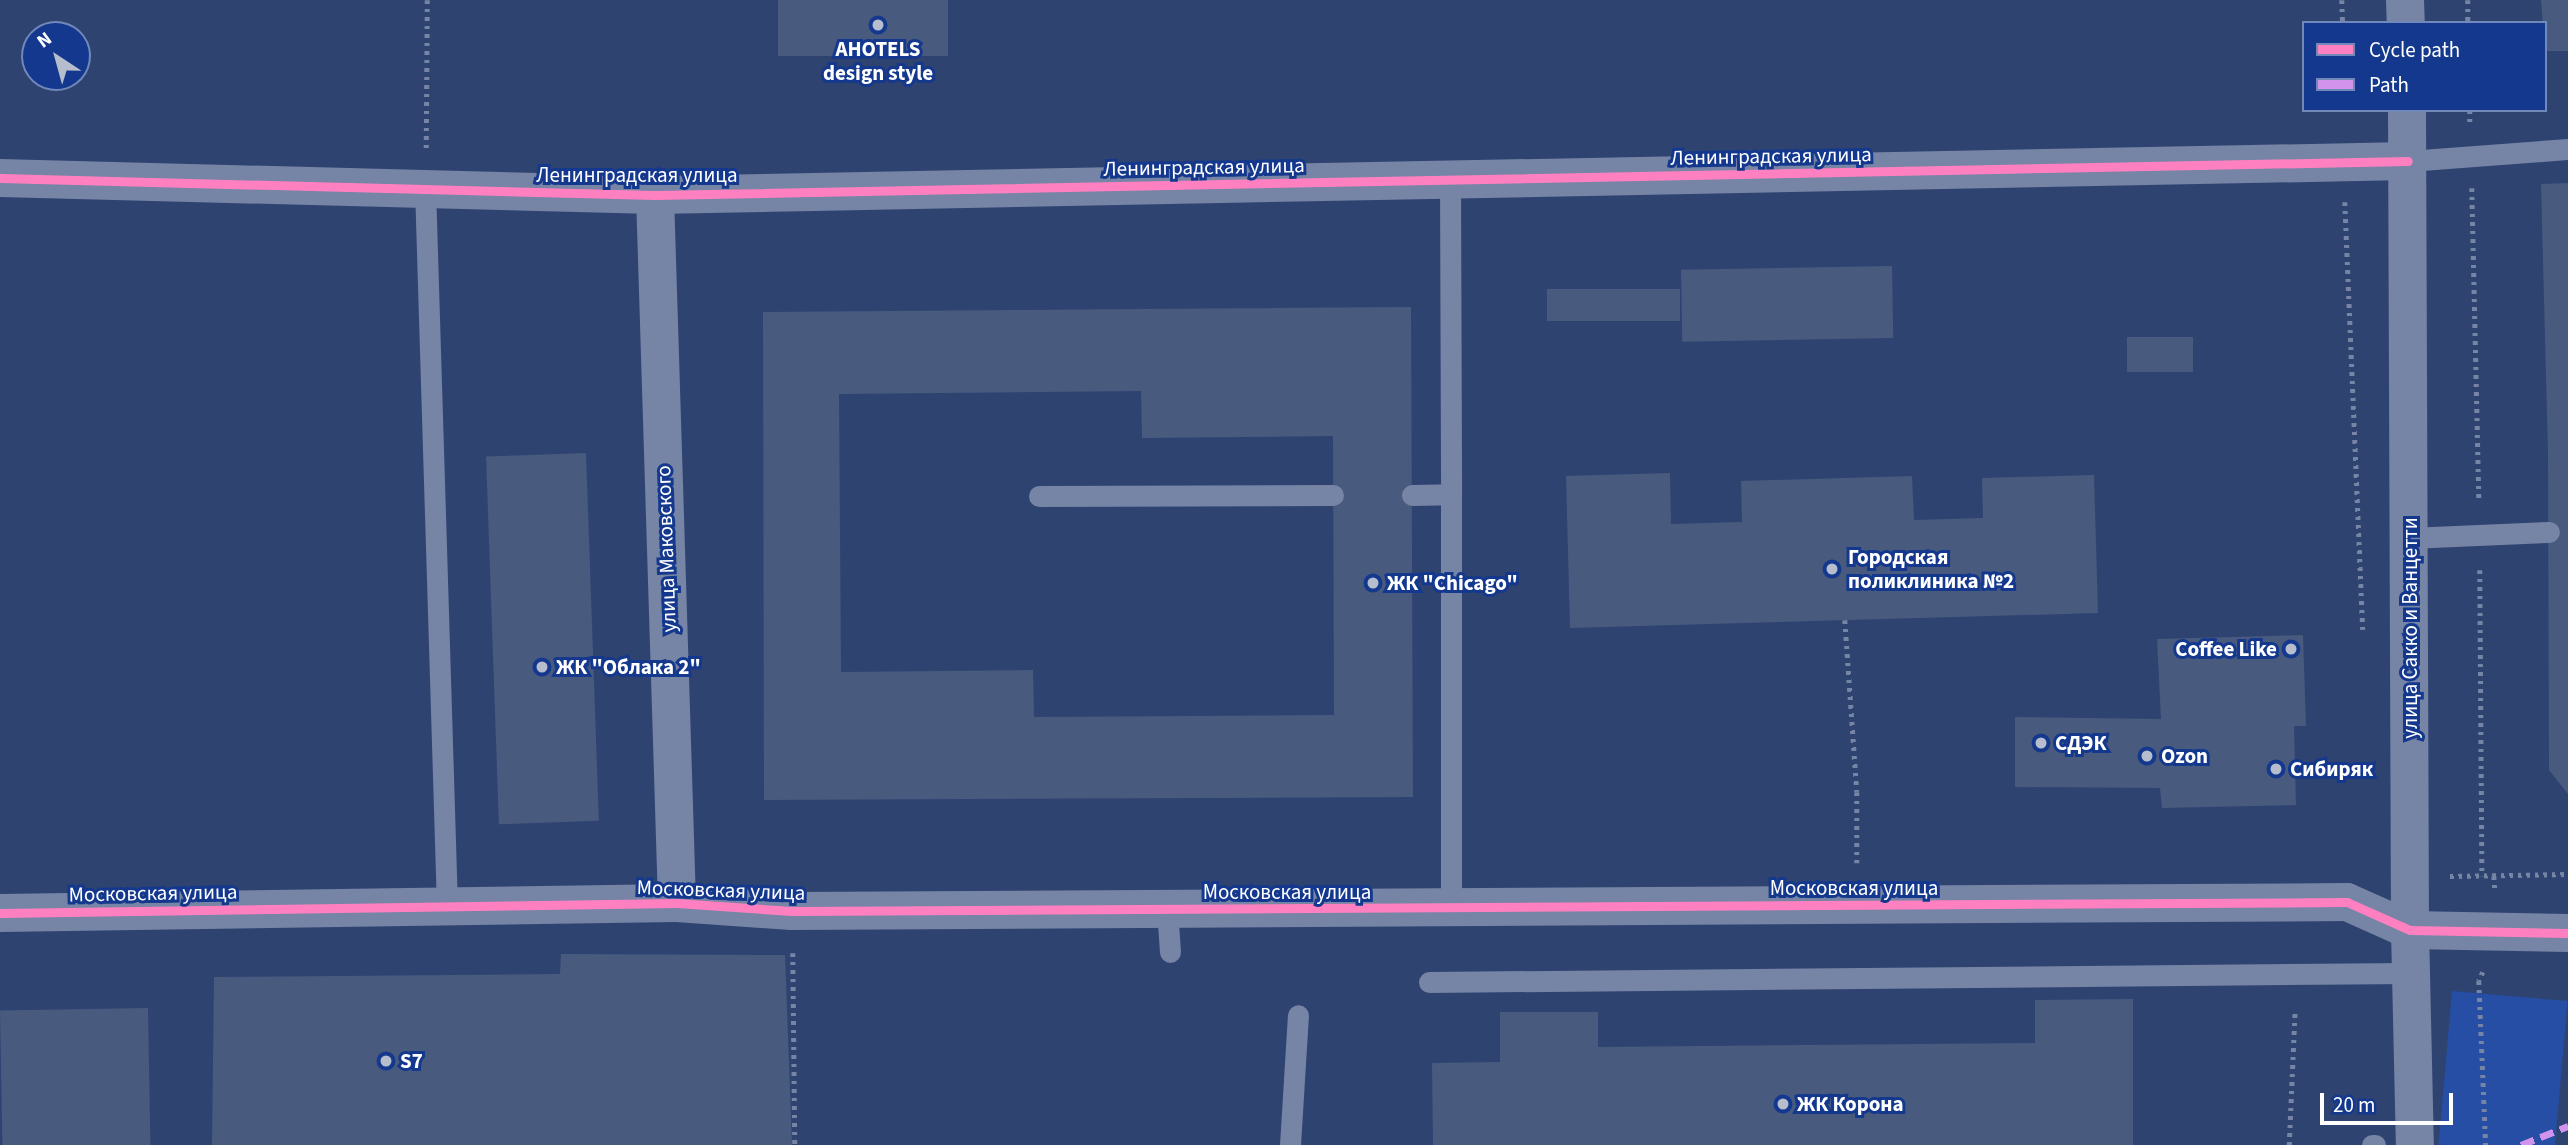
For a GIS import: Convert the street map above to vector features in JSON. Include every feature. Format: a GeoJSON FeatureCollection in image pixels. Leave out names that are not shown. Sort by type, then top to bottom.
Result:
{"type":"FeatureCollection","features":[{"type":"Feature","properties":{"kind":"street"},"geometry":{"type":"LineString","coordinates":[[2405,0],[2406,21]]}},
{"type":"Feature","properties":{"kind":"street","name":"улица Сакко и Ванцетти"},"geometry":{"type":"LineString","coordinates":[[2407,112],[2410,930],[2415,1145]]}},
{"type":"Feature","properties":{"kind":"street","name":"Ленинградская улица"},"geometry":{"type":"LineString","coordinates":[[0,178],[655,195],[2408,161]]}},
{"type":"Feature","properties":{"kind":"street","name":"улица Маковского"},"geometry":{"type":"LineString","coordinates":[[655,195],[677,903]]}},
{"type":"Feature","properties":{"kind":"street","name":"Московская улица"},"geometry":{"type":"LineString","coordinates":[[0,913],[677,903],[792,911],[2347,902],[2410,930],[2568,933]]}},
{"type":"Feature","properties":{"kind":"lane"},"geometry":{"type":"LineString","coordinates":[[2408,161],[2568,149]]}},
{"type":"Feature","properties":{"kind":"lane"},"geometry":{"type":"LineString","coordinates":[[1450,179],[1451,909]]}},
{"type":"Feature","properties":{"kind":"lane"},"geometry":{"type":"LineString","coordinates":[[425,187],[447,906]]}},
{"type":"Feature","properties":{"kind":"lane"},"geometry":{"type":"LineString","coordinates":[[1412,495],[1451,494]]}},
{"type":"Feature","properties":{"kind":"lane"},"geometry":{"type":"LineString","coordinates":[[1039,496],[1333,495]]}},
{"type":"Feature","properties":{"kind":"lane"},"geometry":{"type":"LineString","coordinates":[[2409,538],[2549,532]]}},
{"type":"Feature","properties":{"kind":"lane"},"geometry":{"type":"LineString","coordinates":[[1167,909],[1170,952]]}},
{"type":"Feature","properties":{"kind":"lane"},"geometry":{"type":"LineString","coordinates":[[1429,982],[2411,973]]}},
{"type":"Feature","properties":{"kind":"lane"},"geometry":{"type":"LineString","coordinates":[[1290,1145],[1298,1015]]}},
{"type":"Feature","properties":{"kind":"path"},"geometry":{"type":"LineString","coordinates":[[425,187],[427,0]]}},
{"type":"Feature","properties":{"kind":"path"},"geometry":{"type":"LineString","coordinates":[[2342,0],[2343,21]]}},
{"type":"Feature","properties":{"kind":"path"},"geometry":{"type":"LineString","coordinates":[[2468,0],[2468,21]]}},
{"type":"Feature","properties":{"kind":"path"},"geometry":{"type":"LineString","coordinates":[[2470,112],[2480,533],[2482,876]]}},
{"type":"Feature","properties":{"kind":"path"},"geometry":{"type":"LineString","coordinates":[[2344,162],[2363,636]]}},
{"type":"Feature","properties":{"kind":"path"},"geometry":{"type":"LineString","coordinates":[[1844,620],[1857,792],[1857,864]]}},
{"type":"Feature","properties":{"kind":"path"},"geometry":{"type":"LineString","coordinates":[[1845,864],[1870,864]]}},
{"type":"Feature","properties":{"kind":"path"},"geometry":{"type":"LineString","coordinates":[[2470,876],[2568,874]]}},
{"type":"Feature","properties":{"kind":"path"},"geometry":{"type":"LineString","coordinates":[[792,911],[795,1145]]}},
{"type":"Feature","properties":{"kind":"path"},"geometry":{"type":"LineString","coordinates":[[2479,981],[2486,1145]]}},
{"type":"Feature","properties":{"kind":"shaded area"},"geometry":{"type":"Polygon","coordinates":[[[2452,991],[2568,1001],[2555,1145],[2439,1144],[2452,991]]]}},
{"type":"Feature","properties":{"kind":"building"},"geometry":{"type":"Polygon","coordinates":[[[778,0],[948,0],[948,56],[778,56],[778,0]]]}},
{"type":"Feature","properties":{"kind":"building"},"geometry":{"type":"Polygon","coordinates":[[[2541,0],[2568,0],[2568,51],[2547,51],[2547,21],[2543,21],[2541,0]]]}},
{"type":"Feature","properties":{"kind":"building"},"geometry":{"type":"Polygon","coordinates":[[[2568,183],[2568,794],[2549,770],[2548,452],[2541,184],[2568,183]]]}},
{"type":"Feature","properties":{"kind":"building"},"geometry":{"type":"Polygon","coordinates":[[[1892,266],[1893,338],[1682,342],[1681,270],[1892,266]]]}},
{"type":"Feature","properties":{"kind":"building"},"geometry":{"type":"Polygon","coordinates":[[[1547,289],[1680,289],[1680,321],[1547,321],[1547,289]]]}},
{"type":"Feature","properties":{"kind":"building","name":"ЖК \"Chicago\""},"geometry":{"type":"Polygon","coordinates":[[[1411,307],[1413,797],[764,800],[763,312],[1411,307]],[[1141,391],[839,394],[841,672],[1033,670],[1034,717],[1334,715],[1333,436],[1142,438],[1141,391]]]}},
{"type":"Feature","properties":{"kind":"building"},"geometry":{"type":"Polygon","coordinates":[[[2127,337],[2193,337],[2193,372],[2127,372],[2127,337]]]}},
{"type":"Feature","properties":{"kind":"building","name":"ЖК \"Облака 2\""},"geometry":{"type":"Polygon","coordinates":[[[586,453],[599,821],[499,824],[486,456],[586,453]]]}},
{"type":"Feature","properties":{"kind":"building","name":"Городская поликлиника №2"},"geometry":{"type":"Polygon","coordinates":[[[1670,473],[1671,524],[1742,522],[1741,481],[1912,476],[1914,520],[1983,518],[1982,478],[2094,475],[2098,613],[1570,628],[1566,476],[1670,473]]]}},
{"type":"Feature","properties":{"kind":"building"},"geometry":{"type":"Polygon","coordinates":[[[2303,635],[2306,726],[2294,726],[2296,805],[2162,808],[2160,788],[2015,787],[2015,717],[2161,719],[2157,639],[2303,635]]]}},
{"type":"Feature","properties":{"kind":"building"},"geometry":{"type":"Polygon","coordinates":[[[561,954],[785,955],[792,1145],[212,1145],[214,977],[560,974],[561,954]]]}},
{"type":"Feature","properties":{"kind":"building","name":"ЖК Корона"},"geometry":{"type":"Polygon","coordinates":[[[2133,999],[2133,1145],[1433,1145],[1432,1063],[1500,1062],[1500,1012],[1598,1012],[1598,1047],[2035,1043],[2035,1000],[2133,999]]]}},
{"type":"Feature","properties":{"kind":"building"},"geometry":{"type":"Polygon","coordinates":[[[148,1008],[150,1145],[2,1145],[0,1011],[148,1008]]]}},
{"type":"Feature","properties":{"kind":"marked path"},"geometry":{"type":"LineString","coordinates":[[2521,1145],[2568,1126]]}},
{"type":"Feature","properties":{"kind":"cycle path"},"geometry":{"type":"LineString","coordinates":[[0,178],[655,195],[2408,161]]}},
{"type":"Feature","properties":{"kind":"cycle path"},"geometry":{"type":"LineString","coordinates":[[0,913],[677,903],[792,911],[2347,902],[2410,930],[2568,933]]}},
{"type":"Feature","properties":{"kind":"place","name":"AHOTELS design style"},"geometry":{"type":"Point","coordinates":[878,25]}},
{"type":"Feature","properties":{"kind":"place","name":"Городская поликлиника №2"},"geometry":{"type":"Point","coordinates":[1832,569]}},
{"type":"Feature","properties":{"kind":"place","name":"ЖК \"Chicago\""},"geometry":{"type":"Point","coordinates":[1373,583]}},
{"type":"Feature","properties":{"kind":"place","name":"Coffee Like"},"geometry":{"type":"Point","coordinates":[2291,649]}},
{"type":"Feature","properties":{"kind":"place","name":"ЖК \"Облака 2\""},"geometry":{"type":"Point","coordinates":[542,667]}},
{"type":"Feature","properties":{"kind":"place","name":"СДЭК"},"geometry":{"type":"Point","coordinates":[2041,743]}},
{"type":"Feature","properties":{"kind":"place","name":"Ozon"},"geometry":{"type":"Point","coordinates":[2147,756]}},
{"type":"Feature","properties":{"kind":"place","name":"Сибиряк"},"geometry":{"type":"Point","coordinates":[2276,769]}},
{"type":"Feature","properties":{"kind":"place","name":"S7"},"geometry":{"type":"Point","coordinates":[386,1061]}},
{"type":"Feature","properties":{"kind":"place","name":"ЖК Корона"},"geometry":{"type":"Point","coordinates":[1783,1104]}}]}
